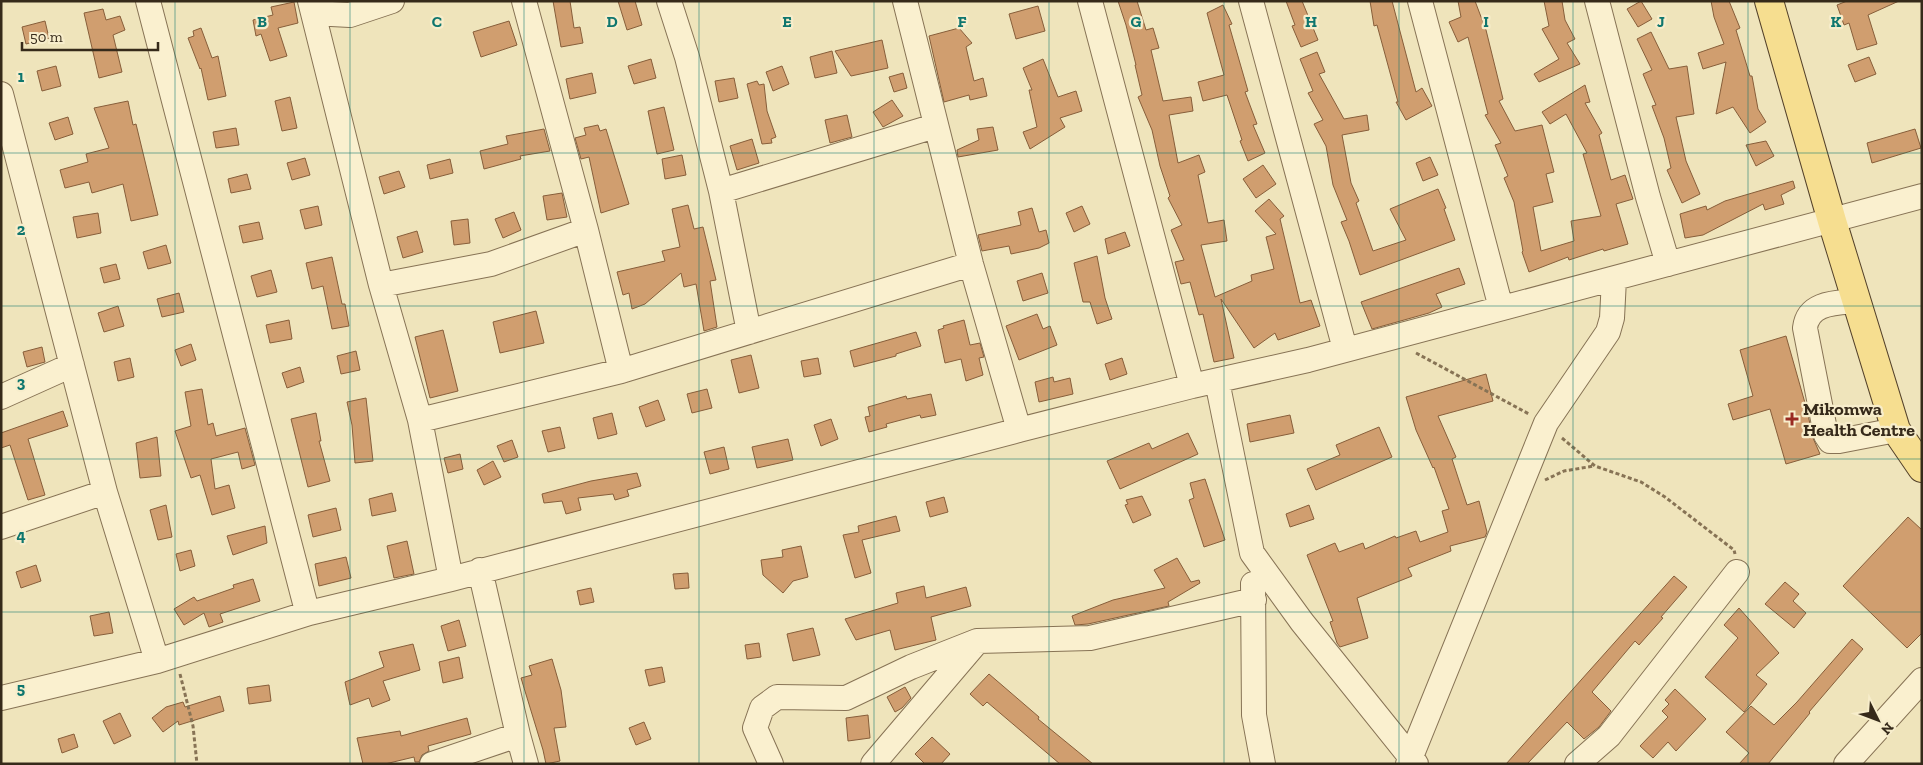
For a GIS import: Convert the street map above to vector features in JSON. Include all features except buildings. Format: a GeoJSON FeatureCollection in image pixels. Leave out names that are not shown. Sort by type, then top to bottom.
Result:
{"type":"FeatureCollection","features":[{"type":"Feature","properties":{"kind":"main road"},"geometry":{"type":"LineString","coordinates":[[1769,1],[1832,221],[1896,430],[1922,468]]}},
{"type":"Feature","properties":{"kind":"street"},"geometry":{"type":"LineString","coordinates":[[148,1],[309,613]]}},
{"type":"Feature","properties":{"kind":"street"},"geometry":{"type":"LineString","coordinates":[[392,1],[350,16],[311,7],[381,285],[420,420],[451,578]]}},
{"type":"Feature","properties":{"kind":"street"},"geometry":{"type":"LineString","coordinates":[[524,1],[586,230],[621,371]]}},
{"type":"Feature","properties":{"kind":"street"},"geometry":{"type":"LineString","coordinates":[[669,1],[687,57],[721,191],[749,332]]}},
{"type":"Feature","properties":{"kind":"street"},"geometry":{"type":"LineString","coordinates":[[905,1],[971,264],[1019,430]]}},
{"type":"Feature","properties":{"kind":"street"},"geometry":{"type":"LineString","coordinates":[[1090,1],[1192,386]]}},
{"type":"Feature","properties":{"kind":"street"},"geometry":{"type":"LineString","coordinates":[[1251,1],[1345,350]]}},
{"type":"Feature","properties":{"kind":"street"},"geometry":{"type":"LineString","coordinates":[[1420,1],[1501,308]]}},
{"type":"Feature","properties":{"kind":"street"},"geometry":{"type":"LineString","coordinates":[[1597,1],[1648,197],[1668,264]]}},
{"type":"Feature","properties":{"kind":"street"},"geometry":{"type":"LineString","coordinates":[[1,94],[105,492],[167,659]]}},
{"type":"Feature","properties":{"kind":"street"},"geometry":{"type":"LineString","coordinates":[[721,191],[935,126]]}},
{"type":"Feature","properties":{"kind":"street"},"geometry":{"type":"LineString","coordinates":[[1,698],[167,659],[309,613],[1192,386],[1308,360],[1922,196]]}},
{"type":"Feature","properties":{"kind":"street"},"geometry":{"type":"LineString","coordinates":[[381,285],[491,264],[586,230]]}},
{"type":"Feature","properties":{"kind":"street"},"geometry":{"type":"LineString","coordinates":[[420,420],[621,371],[971,264]]}},
{"type":"Feature","properties":{"kind":"street"},"geometry":{"type":"LineString","coordinates":[[1412,761],[1546,423],[1608,332],[1612,318],[1614,279]]}},
{"type":"Feature","properties":{"kind":"street"},"geometry":{"type":"LineString","coordinates":[[1856,301],[1820,306],[1813,310],[1806,321],[1805,328],[1826,435],[1830,441],[1838,441],[1896,430]]}},
{"type":"Feature","properties":{"kind":"street"},"geometry":{"type":"LineString","coordinates":[[1,397],[72,365]]}},
{"type":"Feature","properties":{"kind":"street"},"geometry":{"type":"LineString","coordinates":[[1217,381],[1252,553],[1254,715],[1263,764]]}},
{"type":"Feature","properties":{"kind":"street"},"geometry":{"type":"LineString","coordinates":[[1,527],[105,492]]}},
{"type":"Feature","properties":{"kind":"street"},"geometry":{"type":"LineString","coordinates":[[1252,553],[1302,622],[1412,761]]}},
{"type":"Feature","properties":{"kind":"street"},"geometry":{"type":"LineString","coordinates":[[480,570],[526,764]]}},
{"type":"Feature","properties":{"kind":"street"},"geometry":{"type":"LineString","coordinates":[[1577,764],[1609,736],[1738,572]]}},
{"type":"Feature","properties":{"kind":"street"},"geometry":{"type":"LineString","coordinates":[[771,764],[756,728],[762,708],[777,697],[846,698],[911,667],[977,641],[1090,638],[1254,600]]}},
{"type":"Feature","properties":{"kind":"street"},"geometry":{"type":"LineString","coordinates":[[873,764],[977,641]]}},
{"type":"Feature","properties":{"kind":"street"},"geometry":{"type":"LineString","coordinates":[[1846,764],[1922,680]]}},
{"type":"Feature","properties":{"kind":"street"},"geometry":{"type":"LineString","coordinates":[[432,764],[518,735]]}},
{"type":"Feature","properties":{"kind":"path"},"geometry":{"type":"LineString","coordinates":[[1389,338],[1546,423],[1595,466],[1641,482],[1673,503],[1734,550],[1738,572]]}},
{"type":"Feature","properties":{"kind":"path"},"geometry":{"type":"LineString","coordinates":[[1518,492],[1564,471],[1595,466]]}},
{"type":"Feature","properties":{"kind":"path"},"geometry":{"type":"LineString","coordinates":[[167,659],[193,726],[198,764]]}},
{"type":"Feature","properties":{"kind":"place","name":"Mikomwa Health Centre"},"geometry":{"type":"Point","coordinates":[1792,419]}}]}
